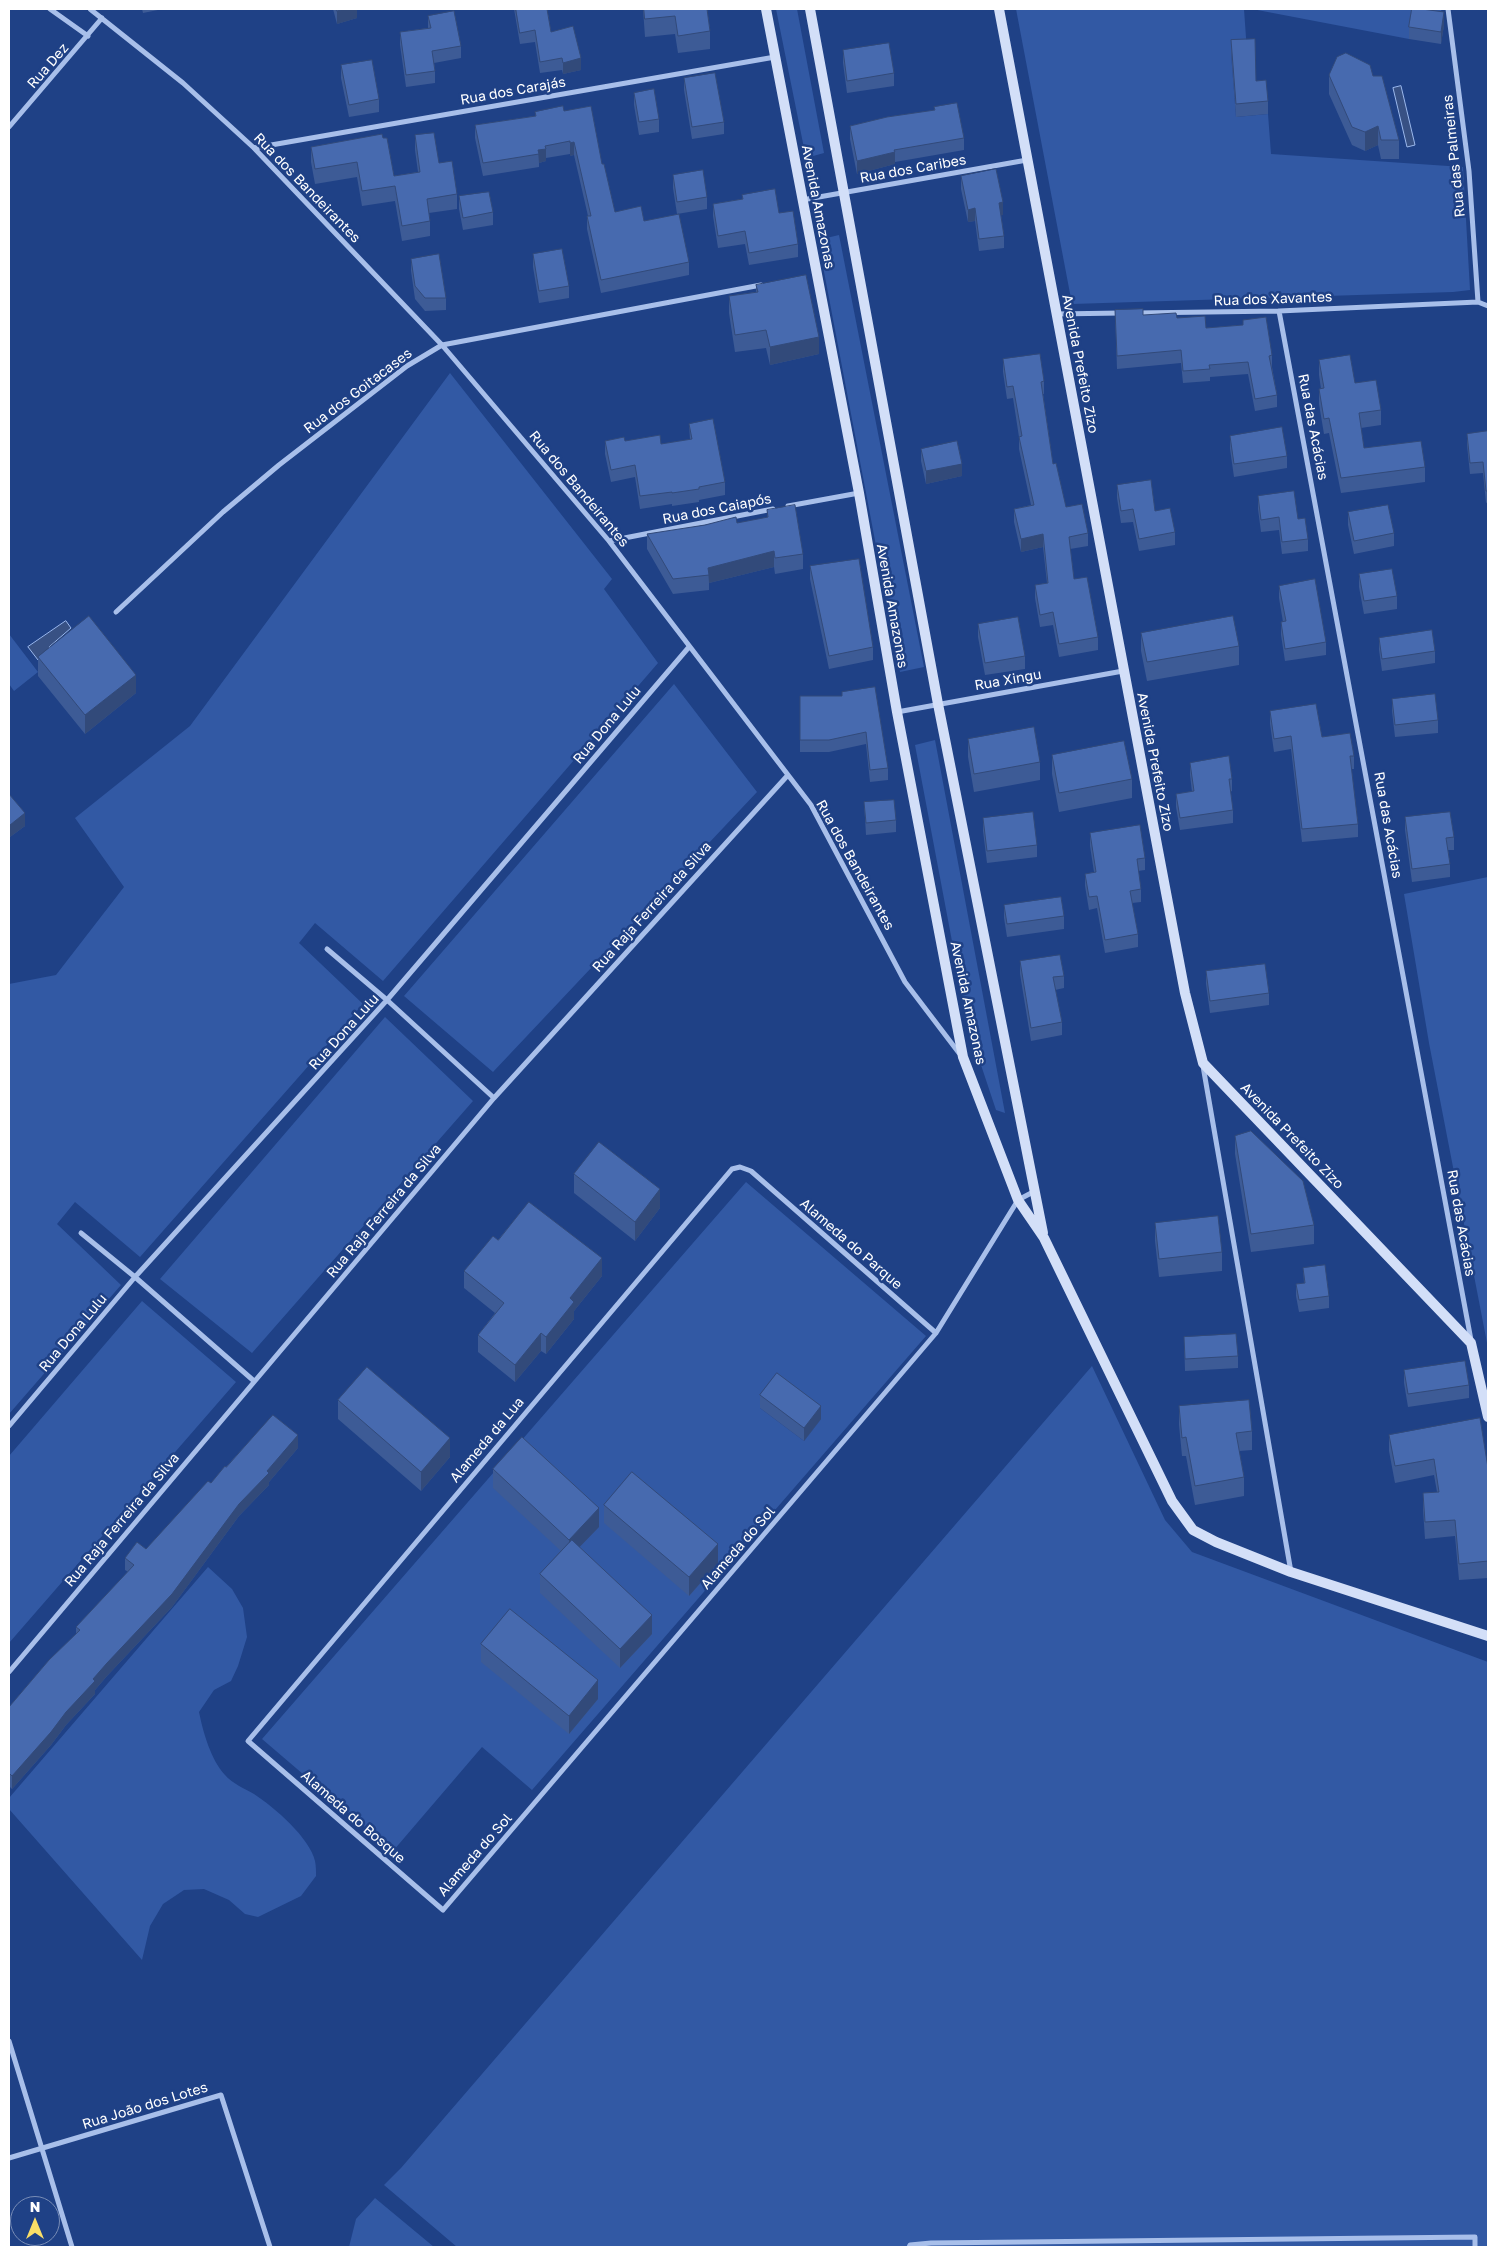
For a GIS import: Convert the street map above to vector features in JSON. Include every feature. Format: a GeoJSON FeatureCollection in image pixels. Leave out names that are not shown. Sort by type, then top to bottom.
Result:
{"type":"FeatureCollection","features":[{"type":"Feature","properties":{"kind":"main road","name":"Avenida Amazonas"},"geometry":{"type":"LineString","coordinates":[[766,9],[802,200],[812,275],[859,493],[897,712],[962,1057],[1018,1200],[1044,1238]]}},
{"type":"Feature","properties":{"kind":"main road","name":"Avenida Amazonas"},"geometry":{"type":"LineString","coordinates":[[810,9],[938,704],[1044,1238]]}},
{"type":"Feature","properties":{"kind":"main road","name":"Avenida Prefeito Zizo"},"geometry":{"type":"LineString","coordinates":[[999,9],[1185,993],[1203,1063],[1471,1343]]}},
{"type":"Feature","properties":{"kind":"main road"},"geometry":{"type":"LineString","coordinates":[[1044,1238],[1172,1501],[1193,1530],[1216,1542],[1292,1572],[1488,1636]]}},
{"type":"Feature","properties":{"kind":"main road"},"geometry":{"type":"LineString","coordinates":[[1471,1343],[1488,1417]]}},
{"type":"Feature","properties":{"kind":"street"},"geometry":{"type":"LineString","coordinates":[[50,9],[88,36]]}},
{"type":"Feature","properties":{"kind":"street","name":"Rua dos Bandeirantes"},"geometry":{"type":"LineString","coordinates":[[90,9],[183,83],[254,148],[442,345],[609,541],[811,805],[906,982],[962,1057]]}},
{"type":"Feature","properties":{"kind":"street","name":"Rua das Palmeiras"},"geometry":{"type":"LineString","coordinates":[[1448,9],[1469,171],[1478,302]]}},
{"type":"Feature","properties":{"kind":"street","name":"Rua Dez"},"geometry":{"type":"LineString","coordinates":[[9,127],[102,18]]}},
{"type":"Feature","properties":{"kind":"street","name":"Rua dos Carajás"},"geometry":{"type":"LineString","coordinates":[[254,148],[775,57]]}},
{"type":"Feature","properties":{"kind":"street","name":"Rua dos Caribes"},"geometry":{"type":"LineString","coordinates":[[802,200],[1028,160]]}},
{"type":"Feature","properties":{"kind":"street","name":"Rua dos Goitacases"},"geometry":{"type":"LineString","coordinates":[[116,612],[223,512],[279,466],[407,366],[442,345],[769,283]]}},
{"type":"Feature","properties":{"kind":"street","name":"Rua dos Xavantes"},"geometry":{"type":"LineString","coordinates":[[1134,313],[1279,311],[1478,302],[1488,306]]}},
{"type":"Feature","properties":{"kind":"street","name":"Rua das Acácias"},"geometry":{"type":"LineString","coordinates":[[1279,311],[1471,1343]]}},
{"type":"Feature","properties":{"kind":"street"},"geometry":{"type":"LineString","coordinates":[[1056,314],[1124,313]]}},
{"type":"Feature","properties":{"kind":"street","name":"Rua dos Caiapós"},"geometry":{"type":"LineString","coordinates":[[609,541],[859,493]]}},
{"type":"Feature","properties":{"kind":"street","name":"Rua Dona Lulu"},"geometry":{"type":"LineString","coordinates":[[9,1426],[136,1277],[388,1000],[689,647]]}},
{"type":"Feature","properties":{"kind":"street","name":"Rua Xingu"},"geometry":{"type":"LineString","coordinates":[[897,712],[1124,671]]}},
{"type":"Feature","properties":{"kind":"street","name":"Rua Raja Ferreira da Silva"},"geometry":{"type":"LineString","coordinates":[[9,1672],[494,1098],[788,775]]}},
{"type":"Feature","properties":{"kind":"street"},"geometry":{"type":"LineString","coordinates":[[327,949],[388,1000],[494,1098]]}},
{"type":"Feature","properties":{"kind":"street"},"geometry":{"type":"LineString","coordinates":[[1203,1063],[1292,1572]]}},
{"type":"Feature","properties":{"kind":"street","name":"Alameda da Lua"},"geometry":{"type":"LineString","coordinates":[[248,1741],[725,1176],[732,1169],[740,1167],[751,1171]]}},
{"type":"Feature","properties":{"kind":"street","name":"Alameda do Parque"},"geometry":{"type":"LineString","coordinates":[[751,1171],[936,1334]]}},
{"type":"Feature","properties":{"kind":"street"},"geometry":{"type":"LineString","coordinates":[[1018,1200],[1035,1191]]}},
{"type":"Feature","properties":{"kind":"street","name":"Alameda do Sol"},"geometry":{"type":"LineString","coordinates":[[443,1910],[936,1334],[1018,1200]]}},
{"type":"Feature","properties":{"kind":"street"},"geometry":{"type":"LineString","coordinates":[[81,1233],[136,1277],[254,1381]]}},
{"type":"Feature","properties":{"kind":"street","name":"Alameda do Bosque"},"geometry":{"type":"LineString","coordinates":[[248,1741],[443,1910]]}},
{"type":"Feature","properties":{"kind":"street"},"geometry":{"type":"LineString","coordinates":[[9,2041],[72,2247]]}},
{"type":"Feature","properties":{"kind":"street","name":"Rua João dos Lotes"},"geometry":{"type":"LineString","coordinates":[[9,2158],[221,2095],[270,2247]]}},
{"type":"Feature","properties":{"kind":"street"},"geometry":{"type":"LineString","coordinates":[[909,2247],[910,2245],[931,2243],[1465,2238],[1474,2238],[1475,2247]]}},
{"type":"Feature","properties":{"kind":"shaded area"},"geometry":{"type":"Polygon","coordinates":[[[776,9],[797,9],[824,153],[806,158],[776,9]]]}},
{"type":"Feature","properties":{"kind":"shaded area"},"geometry":{"type":"Polygon","coordinates":[[[1016,9],[1244,9],[1247,52],[1231,53],[1236,117],[1268,114],[1271,154],[1463,167],[1470,290],[1072,304],[1016,9]]]}},
{"type":"Feature","properties":{"kind":"shaded area"},"geometry":{"type":"Polygon","coordinates":[[[1252,9],[1441,9],[1444,25],[1412,20],[1409,39],[1252,9]]]}},
{"type":"Feature","properties":{"kind":"shaded area"},"geometry":{"type":"Polygon","coordinates":[[[1401,86],[1415,145],[1407,147],[1393,88],[1401,86]]]}},
{"type":"Feature","properties":{"kind":"shaded area"},"geometry":{"type":"Polygon","coordinates":[[[839,235],[924,667],[900,672],[818,240],[839,235]]]}},
{"type":"Feature","properties":{"kind":"shaded area"},"geometry":{"type":"Polygon","coordinates":[[[450,373],[612,579],[604,589],[658,663],[383,981],[315,923],[299,943],[363,1004],[140,1257],[75,1202],[57,1224],[121,1285],[9,1414],[9,984],[56,975],[124,887],[75,818],[190,726],[450,373]]]}},
{"type":"Feature","properties":{"kind":"shaded area"},"geometry":{"type":"Polygon","coordinates":[[[66,621],[71,628],[49,647],[52,651],[38,660],[28,647],[66,621]]]}},
{"type":"Feature","properties":{"kind":"shaded area"},"geometry":{"type":"Polygon","coordinates":[[[9,634],[38,672],[14,691],[9,684],[9,634]]]}},
{"type":"Feature","properties":{"kind":"shaded area"},"geometry":{"type":"Polygon","coordinates":[[[674,684],[757,792],[493,1072],[404,996],[674,684]]]}},
{"type":"Feature","properties":{"kind":"shaded area"},"geometry":{"type":"Polygon","coordinates":[[[935,740],[1005,1113],[996,1110],[968,1026],[915,745],[935,740]]]}},
{"type":"Feature","properties":{"kind":"shaded area"},"geometry":{"type":"Polygon","coordinates":[[[1488,877],[1488,1348],[1429,1043],[1404,894],[1488,877]]]}},
{"type":"Feature","properties":{"kind":"shaded area"},"geometry":{"type":"Polygon","coordinates":[[[385,1017],[473,1101],[252,1353],[160,1279],[385,1017]]]}},
{"type":"Feature","properties":{"kind":"shaded area"},"geometry":{"type":"Polygon","coordinates":[[[746,1182],[926,1336],[532,1790],[482,1747],[393,1851],[262,1739],[746,1182]],[[760,1408],[804,1441],[821,1419],[760,1408]]]}},
{"type":"Feature","properties":{"kind":"shaded area"},"geometry":{"type":"Polygon","coordinates":[[[142,1301],[236,1382],[9,1643],[9,1456],[142,1301]]]}},
{"type":"Feature","properties":{"kind":"shaded area"},"geometry":{"type":"Polygon","coordinates":[[[1092,1366],[1165,1520],[1192,1552],[1488,1662],[1488,2247],[457,2247],[384,2185],[401,2168],[1092,1366]]]}},
{"type":"Feature","properties":{"kind":"shaded area"},"geometry":{"type":"Polygon","coordinates":[[[208,1567],[232,1589],[243,1608],[247,1637],[231,1681],[214,1690],[199,1712],[208,1745],[220,1769],[228,1778],[271,1807],[299,1833],[312,1852],[316,1876],[301,1896],[258,1917],[245,1914],[229,1900],[204,1889],[184,1890],[163,1904],[150,1926],[142,1960],[9,1809],[9,1798],[208,1567]]]}},
{"type":"Feature","properties":{"kind":"shaded area"},"geometry":{"type":"Polygon","coordinates":[[[375,2198],[434,2247],[349,2247],[356,2219],[375,2198]]]}},
{"type":"Feature","properties":{"kind":"building"},"geometry":{"type":"Polygon","coordinates":[[[516,9],[547,9],[551,32],[573,26],[581,58],[563,63],[562,58],[540,62],[535,30],[520,33],[516,9]]]}},
{"type":"Feature","properties":{"kind":"building"},"geometry":{"type":"Polygon","coordinates":[[[644,9],[707,9],[710,31],[678,36],[675,16],[645,19],[644,9]]]}},
{"type":"Feature","properties":{"kind":"building"},"geometry":{"type":"Polygon","coordinates":[[[1412,9],[1444,12],[1441,32],[1409,27],[1412,9]]]}},
{"type":"Feature","properties":{"kind":"building"},"geometry":{"type":"Polygon","coordinates":[[[454,11],[461,46],[432,51],[435,71],[406,75],[400,32],[431,28],[428,16],[454,11]]]}},
{"type":"Feature","properties":{"kind":"building"},"geometry":{"type":"Polygon","coordinates":[[[1255,39],[1256,81],[1266,80],[1268,101],[1236,104],[1231,40],[1255,39]]]}},
{"type":"Feature","properties":{"kind":"building"},"geometry":{"type":"Polygon","coordinates":[[[889,43],[894,73],[847,81],[843,50],[889,43]]]}},
{"type":"Feature","properties":{"kind":"building"},"geometry":{"type":"Polygon","coordinates":[[[1346,53],[1370,65],[1373,76],[1382,76],[1399,140],[1381,140],[1378,126],[1365,132],[1352,127],[1329,75],[1337,57],[1346,53]]]}},
{"type":"Feature","properties":{"kind":"building"},"geometry":{"type":"Polygon","coordinates":[[[372,60],[379,99],[349,105],[341,65],[372,60]]]}},
{"type":"Feature","properties":{"kind":"building"},"geometry":{"type":"Polygon","coordinates":[[[715,73],[724,122],[692,127],[684,78],[715,73]]]}},
{"type":"Feature","properties":{"kind":"building"},"geometry":{"type":"Polygon","coordinates":[[[654,89],[659,119],[639,122],[634,93],[654,89]]]}},
{"type":"Feature","properties":{"kind":"building"},"geometry":{"type":"Polygon","coordinates":[[[957,103],[964,138],[894,150],[895,152],[857,161],[850,126],[887,117],[935,110],[934,107],[957,103]]]}},
{"type":"Feature","properties":{"kind":"building"},"geometry":{"type":"Polygon","coordinates":[[[563,106],[564,111],[591,106],[602,164],[604,164],[615,212],[641,206],[644,221],[679,214],[689,262],[601,280],[587,216],[591,216],[574,142],[570,143],[570,141],[545,146],[546,149],[538,150],[539,154],[483,163],[475,125],[536,116],[535,112],[563,106]]]}},
{"type":"Feature","properties":{"kind":"building"},"geometry":{"type":"Polygon","coordinates":[[[434,133],[439,163],[452,161],[457,194],[427,199],[430,221],[402,226],[395,186],[362,191],[357,162],[315,169],[311,147],[382,134],[383,138],[387,138],[394,176],[420,172],[415,135],[434,133]]]}},
{"type":"Feature","properties":{"kind":"building"},"geometry":{"type":"Polygon","coordinates":[[[996,169],[1003,202],[999,203],[1004,236],[979,239],[975,208],[968,210],[961,176],[996,169]]]}},
{"type":"Feature","properties":{"kind":"building"},"geometry":{"type":"Polygon","coordinates":[[[703,170],[707,197],[677,202],[673,175],[703,170]]]}},
{"type":"Feature","properties":{"kind":"building"},"geometry":{"type":"Polygon","coordinates":[[[775,189],[779,213],[793,211],[798,244],[749,253],[745,231],[718,236],[713,204],[743,199],[742,195],[775,189]]]}},
{"type":"Feature","properties":{"kind":"building"},"geometry":{"type":"Polygon","coordinates":[[[489,192],[493,212],[463,218],[459,196],[489,192]]]}},
{"type":"Feature","properties":{"kind":"building"},"geometry":{"type":"Polygon","coordinates":[[[562,249],[569,286],[539,291],[533,254],[562,249]]]}},
{"type":"Feature","properties":{"kind":"building"},"geometry":{"type":"Polygon","coordinates":[[[439,254],[446,298],[425,298],[415,286],[411,259],[439,254]]]}},
{"type":"Feature","properties":{"kind":"building"},"geometry":{"type":"Polygon","coordinates":[[[806,275],[819,337],[770,347],[766,330],[735,335],[729,296],[758,292],[756,285],[806,275]]]}},
{"type":"Feature","properties":{"kind":"building"},"geometry":{"type":"Polygon","coordinates":[[[1143,309],[1143,315],[1176,313],[1177,318],[1205,316],[1206,328],[1243,325],[1243,320],[1266,317],[1272,355],[1269,356],[1277,395],[1255,399],[1248,362],[1209,365],[1210,369],[1183,371],[1181,350],[1117,356],[1115,310],[1143,309]]]}},
{"type":"Feature","properties":{"kind":"building"},"geometry":{"type":"Polygon","coordinates":[[[1040,354],[1044,381],[1041,382],[1053,464],[1056,463],[1066,507],[1082,504],[1088,533],[1069,537],[1074,579],[1087,577],[1098,637],[1059,644],[1053,612],[1040,615],[1035,585],[1048,583],[1043,534],[1021,539],[1014,509],[1034,505],[1019,437],[1022,436],[1013,386],[1007,387],[1003,359],[1040,354]]]}},
{"type":"Feature","properties":{"kind":"building"},"geometry":{"type":"Polygon","coordinates":[[[1350,355],[1355,383],[1376,380],[1381,410],[1359,413],[1364,448],[1421,441],[1425,467],[1341,478],[1329,418],[1324,419],[1319,389],[1324,388],[1319,360],[1350,355]]]}},
{"type":"Feature","properties":{"kind":"building"},"geometry":{"type":"Polygon","coordinates":[[[713,419],[725,482],[699,487],[699,489],[640,496],[635,465],[611,470],[605,441],[624,437],[625,441],[660,435],[661,444],[692,439],[689,424],[713,419]]]}},
{"type":"Feature","properties":{"kind":"building"},"geometry":{"type":"Polygon","coordinates":[[[1282,427],[1287,456],[1234,464],[1230,436],[1282,427]]]}},
{"type":"Feature","properties":{"kind":"building"},"geometry":{"type":"Polygon","coordinates":[[[1488,431],[1488,491],[1486,491],[1483,462],[1470,463],[1467,434],[1488,431]]]}},
{"type":"Feature","properties":{"kind":"building"},"geometry":{"type":"Polygon","coordinates":[[[957,441],[962,464],[926,471],[921,449],[957,441]]]}},
{"type":"Feature","properties":{"kind":"building"},"geometry":{"type":"Polygon","coordinates":[[[1151,480],[1155,511],[1170,508],[1175,532],[1139,539],[1133,509],[1121,511],[1117,485],[1151,480]]]}},
{"type":"Feature","properties":{"kind":"building"},"geometry":{"type":"Polygon","coordinates":[[[1294,491],[1298,519],[1305,518],[1308,539],[1282,542],[1279,517],[1261,520],[1258,496],[1294,491]]]}},
{"type":"Feature","properties":{"kind":"building"},"geometry":{"type":"Polygon","coordinates":[[[795,505],[803,554],[775,558],[774,551],[708,568],[709,575],[673,579],[647,534],[705,525],[736,517],[737,523],[768,517],[767,510],[795,505]]]}},
{"type":"Feature","properties":{"kind":"building"},"geometry":{"type":"Polygon","coordinates":[[[1388,505],[1394,533],[1354,541],[1348,512],[1388,505]]]}},
{"type":"Feature","properties":{"kind":"building"},"geometry":{"type":"Polygon","coordinates":[[[859,559],[873,647],[829,656],[810,566],[859,559]]]}},
{"type":"Feature","properties":{"kind":"building"},"geometry":{"type":"Polygon","coordinates":[[[1392,569],[1397,596],[1364,601],[1359,574],[1392,569]]]}},
{"type":"Feature","properties":{"kind":"building"},"geometry":{"type":"Polygon","coordinates":[[[1315,579],[1326,642],[1285,649],[1281,622],[1286,621],[1279,586],[1315,579]]]}},
{"type":"Feature","properties":{"kind":"building"},"geometry":{"type":"Polygon","coordinates":[[[89,616],[136,675],[85,715],[38,657],[89,616]]]}},
{"type":"Feature","properties":{"kind":"building"},"geometry":{"type":"Polygon","coordinates":[[[1233,616],[1239,646],[1147,662],[1141,633],[1233,616]]]}},
{"type":"Feature","properties":{"kind":"building"},"geometry":{"type":"Polygon","coordinates":[[[1018,617],[1025,656],[985,663],[978,624],[1018,617]]]}},
{"type":"Feature","properties":{"kind":"building"},"geometry":{"type":"Polygon","coordinates":[[[1432,630],[1435,651],[1382,659],[1379,638],[1432,630]]]}},
{"type":"Feature","properties":{"kind":"building"},"geometry":{"type":"Polygon","coordinates":[[[875,687],[888,768],[870,770],[866,732],[829,740],[800,740],[800,696],[842,696],[842,692],[875,687]]]}},
{"type":"Feature","properties":{"kind":"building"},"geometry":{"type":"Polygon","coordinates":[[[1435,694],[1438,720],[1395,725],[1392,699],[1435,694]]]}},
{"type":"Feature","properties":{"kind":"building"},"geometry":{"type":"Polygon","coordinates":[[[1316,704],[1322,737],[1350,733],[1354,756],[1350,756],[1358,824],[1302,829],[1291,736],[1274,739],[1270,711],[1316,704]]]}},
{"type":"Feature","properties":{"kind":"building"},"geometry":{"type":"Polygon","coordinates":[[[1034,727],[1040,762],[974,774],[968,739],[1034,727]]]}},
{"type":"Feature","properties":{"kind":"building"},"geometry":{"type":"Polygon","coordinates":[[[1124,741],[1132,779],[1059,793],[1052,755],[1124,741]]]}},
{"type":"Feature","properties":{"kind":"building"},"geometry":{"type":"Polygon","coordinates":[[[1229,756],[1232,779],[1229,779],[1233,810],[1180,818],[1176,794],[1194,791],[1190,763],[1229,756]]]}},
{"type":"Feature","properties":{"kind":"building"},"geometry":{"type":"Polygon","coordinates":[[[9,794],[25,813],[10,825],[9,824],[9,794]]]}},
{"type":"Feature","properties":{"kind":"building"},"geometry":{"type":"Polygon","coordinates":[[[894,800],[896,820],[866,823],[864,802],[894,800]]]}},
{"type":"Feature","properties":{"kind":"building"},"geometry":{"type":"Polygon","coordinates":[[[1033,812],[1037,845],[987,851],[983,818],[1033,812]]]}},
{"type":"Feature","properties":{"kind":"building"},"geometry":{"type":"Polygon","coordinates":[[[1450,812],[1454,837],[1446,838],[1450,864],[1412,869],[1405,817],[1450,812]]]}},
{"type":"Feature","properties":{"kind":"building"},"geometry":{"type":"Polygon","coordinates":[[[1140,825],[1145,858],[1137,859],[1141,889],[1130,891],[1138,934],[1105,940],[1097,896],[1089,897],[1085,874],[1096,872],[1090,833],[1140,825]]]}},
{"type":"Feature","properties":{"kind":"building"},"geometry":{"type":"Polygon","coordinates":[[[1061,897],[1064,916],[1007,924],[1004,905],[1061,897]]]}},
{"type":"Feature","properties":{"kind":"building"},"geometry":{"type":"Polygon","coordinates":[[[1060,955],[1064,976],[1053,977],[1062,1022],[1031,1028],[1020,961],[1060,955]]]}},
{"type":"Feature","properties":{"kind":"building"},"geometry":{"type":"Polygon","coordinates":[[[1265,964],[1269,993],[1210,1001],[1206,971],[1265,964]]]}},
{"type":"Feature","properties":{"kind":"building"},"geometry":{"type":"Polygon","coordinates":[[[1251,1131],[1303,1181],[1314,1225],[1251,1234],[1235,1136],[1251,1131]]]}},
{"type":"Feature","properties":{"kind":"building"},"geometry":{"type":"Polygon","coordinates":[[[599,1142],[660,1189],[635,1222],[574,1174],[599,1142]]]}},
{"type":"Feature","properties":{"kind":"building"},"geometry":{"type":"Polygon","coordinates":[[[529,1202],[602,1258],[570,1298],[574,1302],[546,1337],[541,1333],[515,1365],[478,1335],[504,1303],[464,1271],[493,1236],[498,1240],[529,1202]]]}},
{"type":"Feature","properties":{"kind":"building"},"geometry":{"type":"Polygon","coordinates":[[[1218,1216],[1222,1252],[1159,1259],[1155,1223],[1218,1216]]]}},
{"type":"Feature","properties":{"kind":"building"},"geometry":{"type":"Polygon","coordinates":[[[1325,1265],[1329,1296],[1299,1300],[1296,1284],[1305,1283],[1303,1268],[1325,1265]]]}},
{"type":"Feature","properties":{"kind":"building"},"geometry":{"type":"Polygon","coordinates":[[[1236,1334],[1238,1356],[1185,1359],[1184,1337],[1236,1334]]]}},
{"type":"Feature","properties":{"kind":"building"},"geometry":{"type":"Polygon","coordinates":[[[1465,1361],[1469,1385],[1408,1394],[1404,1370],[1465,1361]]]}},
{"type":"Feature","properties":{"kind":"building"},"geometry":{"type":"Polygon","coordinates":[[[367,1367],[450,1438],[421,1472],[338,1400],[367,1367]]]}},
{"type":"Feature","properties":{"kind":"building"},"geometry":{"type":"Polygon","coordinates":[[[777,1373],[821,1406],[804,1428],[760,1395],[777,1373]]]}},
{"type":"Feature","properties":{"kind":"building"},"geometry":{"type":"Polygon","coordinates":[[[1249,1400],[1252,1431],[1236,1433],[1244,1477],[1195,1486],[1186,1437],[1182,1438],[1179,1406],[1249,1400]]]}},
{"type":"Feature","properties":{"kind":"building"},"geometry":{"type":"Polygon","coordinates":[[[273,1415],[298,1435],[267,1471],[269,1473],[239,1504],[172,1594],[107,1663],[93,1679],[95,1681],[12,1776],[9,1773],[9,1707],[49,1660],[80,1630],[76,1627],[134,1565],[125,1558],[137,1542],[146,1549],[208,1481],[211,1483],[273,1415]]]}},
{"type":"Feature","properties":{"kind":"building"},"geometry":{"type":"Polygon","coordinates":[[[1480,1418],[1488,1468],[1488,1561],[1459,1564],[1455,1520],[1425,1522],[1423,1493],[1439,1492],[1434,1459],[1395,1466],[1389,1435],[1480,1418]]]}},
{"type":"Feature","properties":{"kind":"building"},"geometry":{"type":"Polygon","coordinates":[[[522,1437],[599,1508],[569,1540],[493,1469],[522,1437]]]}},
{"type":"Feature","properties":{"kind":"building"},"geometry":{"type":"Polygon","coordinates":[[[632,1472],[718,1544],[689,1577],[604,1505],[632,1472]]]}},
{"type":"Feature","properties":{"kind":"building"},"geometry":{"type":"Polygon","coordinates":[[[572,1540],[652,1615],[620,1649],[540,1574],[572,1540]]]}},
{"type":"Feature","properties":{"kind":"building"},"geometry":{"type":"Polygon","coordinates":[[[510,1609],[598,1680],[569,1716],[481,1644],[510,1609]]]}}]}
